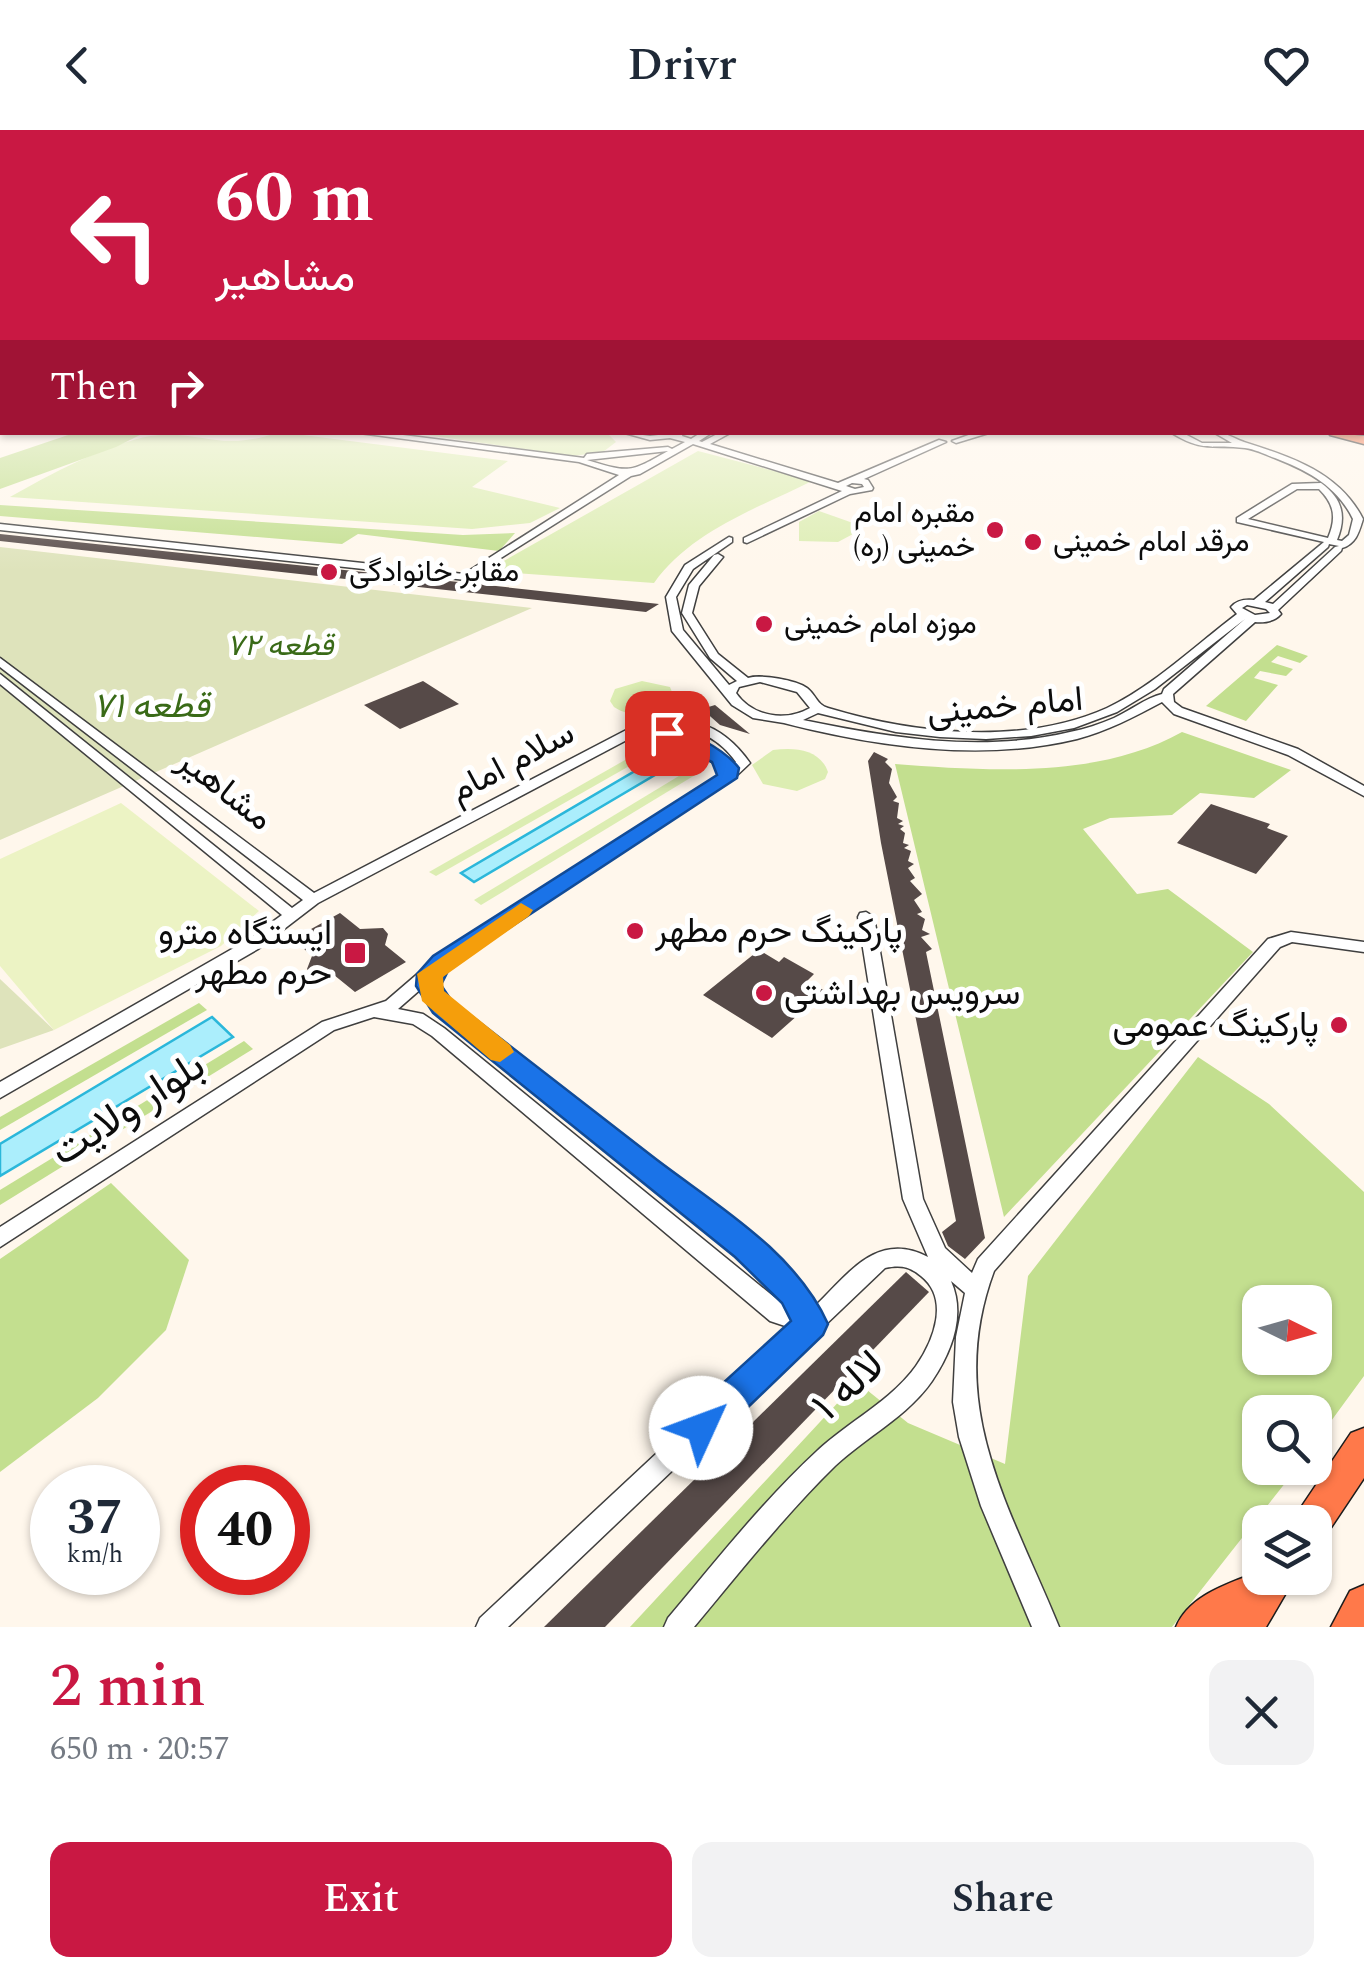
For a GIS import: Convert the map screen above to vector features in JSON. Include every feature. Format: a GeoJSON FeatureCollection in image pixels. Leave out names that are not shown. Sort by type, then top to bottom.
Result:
{"type":"FeatureCollection","features":[{"type":"Feature","properties":{"kind":"highway"},"geometry":{"type":"LineString","coordinates":[[1324,1505],[1364,1446]]}},
{"type":"Feature","properties":{"kind":"highway"},"geometry":{"type":"LineString","coordinates":[[1196,1627],[1207,1614],[1246,1595]]}},
{"type":"Feature","properties":{"kind":"highway"},"geometry":{"type":"LineString","coordinates":[[1242,1627],[1264,1595]]}},
{"type":"Feature","properties":{"kind":"highway"},"geometry":{"type":"LineString","coordinates":[[1355,1627],[1364,1605]]}},
{"type":"Feature","properties":{"kind":"highway"},"geometry":{"type":"LineString","coordinates":[[1355,1627],[1364,1616]]}},
{"type":"Feature","properties":{"kind":"street"},"geometry":{"type":"LineString","coordinates":[[380,435],[580,460],[629,473]]}},
{"type":"Feature","properties":{"kind":"street"},"geometry":{"type":"LineString","coordinates":[[408,435],[594,458],[677,448]]}},
{"type":"Feature","properties":{"kind":"street"},"geometry":{"type":"LineString","coordinates":[[661,435],[709,438],[864,491],[868,484],[961,435]]}},
{"type":"Feature","properties":{"kind":"street"},"geometry":{"type":"LineString","coordinates":[[0,526],[466,577],[629,473],[677,448],[688,435]]}},
{"type":"Feature","properties":{"kind":"street"},"geometry":{"type":"LineString","coordinates":[[744,680],[730,693],[678,631],[672,598],[689,567],[846,485],[949,442],[976,435]]}},
{"type":"Feature","properties":{"kind":"street"},"geometry":{"type":"LineString","coordinates":[[1180,435],[1200,445],[1239,447],[1300,466],[1343,494],[1356,513],[1358,525],[1257,603]]}},
{"type":"Feature","properties":{"kind":"street"},"geometry":{"type":"LineString","coordinates":[[1222,435],[1321,486],[1340,512],[1341,523],[1332,544],[1273,609]]}},
{"type":"Feature","properties":{"kind":"street"},"geometry":{"type":"LineString","coordinates":[[1321,486],[1295,486],[1236,523],[1332,544]]}},
{"type":"Feature","properties":{"kind":"street"},"geometry":{"type":"LineString","coordinates":[[738,540],[704,569],[688,598],[687,613],[714,656],[744,680],[786,682],[807,693],[816,709],[789,721]]}},
{"type":"Feature","properties":{"kind":"street"},"geometry":{"type":"LineString","coordinates":[[1257,603],[1273,609],[1276,614],[1271,618],[1248,616],[1238,605],[1257,603]]}},
{"type":"Feature","properties":{"kind":"street","name":"امام خمینی"},"geometry":{"type":"LineString","coordinates":[[730,693],[747,711],[789,721],[899,743],[982,745],[1105,726],[1159,692],[1248,616]]}},
{"type":"Feature","properties":{"kind":"street","name":"مشاهیر"},"geometry":{"type":"LineString","coordinates":[[0,660],[313,900]]}},
{"type":"Feature","properties":{"kind":"street","name":"مشاهیر"},"geometry":{"type":"LineString","coordinates":[[0,678],[290,914]]}},
{"type":"Feature","properties":{"kind":"street"},"geometry":{"type":"LineString","coordinates":[[1159,692],[1178,711],[1293,752],[1364,792]]}},
{"type":"Feature","properties":{"kind":"street","name":"امام خمینی"},"geometry":{"type":"LineString","coordinates":[[816,709],[912,733],[982,733],[1086,719],[1159,692]]}},
{"type":"Feature","properties":{"kind":"street","name":"سلام امام"},"geometry":{"type":"LineString","coordinates":[[290,914],[638,730],[667,733],[704,748],[728,768],[727,778],[442,962],[392,1005],[328,1026],[297,1045]]}},
{"type":"Feature","properties":{"kind":"street"},"geometry":{"type":"LineString","coordinates":[[188,833],[212,822]]}},
{"type":"Feature","properties":{"kind":"street","name":"بلوار ولایت"},"geometry":{"type":"LineString","coordinates":[[0,1090],[252,946],[290,914]]}},
{"type":"Feature","properties":{"kind":"street"},"geometry":{"type":"LineString","coordinates":[[866,918],[914,1199],[938,1254],[976,1290]]}},
{"type":"Feature","properties":{"kind":"street"},"geometry":{"type":"LineString","coordinates":[[1046,1627],[993,1506],[971,1438],[965,1402],[967,1338],[984,1266],[1274,944],[1291,937],[1364,946]]}},
{"type":"Feature","properties":{"kind":"street"},"geometry":{"type":"LineString","coordinates":[[430,974],[431,994],[442,1006],[746,1247],[793,1293],[811,1324]]}},
{"type":"Feature","properties":{"kind":"street"},"geometry":{"type":"LineString","coordinates":[[374,1012],[418,1018],[438,1032],[778,1314],[811,1324]]}},
{"type":"Feature","properties":{"kind":"street","name":"بلوار ولایت"},"geometry":{"type":"LineString","coordinates":[[0,1238],[297,1045]]}},
{"type":"Feature","properties":{"kind":"street","name":"لاله ۱"},"geometry":{"type":"LineString","coordinates":[[489,1627],[878,1260],[902,1254],[922,1262],[939,1278],[949,1296],[944,1336],[925,1371],[906,1394],[846,1441],[768,1519],[677,1627]]}},
{"type":"Feature","properties":{"kind":"green space"},"geometry":{"type":"Polygon","coordinates":[[[68,435],[140,435],[0,489],[0,458],[68,435]]]}},
{"type":"Feature","properties":{"kind":"green space"},"geometry":{"type":"Polygon","coordinates":[[[168,435],[226,441],[303,435],[508,461],[472,487],[560,508],[530,523],[472,529],[10,497],[78,461],[134,440],[168,435]]]}},
{"type":"Feature","properties":{"kind":"green space"},"geometry":{"type":"Polygon","coordinates":[[[427,435],[609,435],[616,442],[603,452],[573,456],[427,435]]]}},
{"type":"Feature","properties":{"kind":"green space"},"geometry":{"type":"Polygon","coordinates":[[[698,451],[812,481],[705,535],[654,583],[486,571],[698,451]]]}},
{"type":"Feature","properties":{"kind":"green space"},"geometry":{"type":"Polygon","coordinates":[[[0,505],[463,535],[515,533],[499,551],[358,534],[342,544],[0,516],[0,505]]]}},
{"type":"Feature","properties":{"kind":"green space"},"geometry":{"type":"Polygon","coordinates":[[[819,511],[853,523],[853,534],[838,542],[799,541],[799,522],[819,511]]]}},
{"type":"Feature","properties":{"kind":"green space"},"geometry":{"type":"Polygon","coordinates":[[[0,547],[532,608],[0,840],[0,547]]]}},
{"type":"Feature","properties":{"kind":"green space"},"geometry":{"type":"Polygon","coordinates":[[[1277,645],[1308,656],[1300,663],[1278,656],[1271,662],[1293,669],[1286,676],[1260,671],[1254,678],[1278,685],[1246,721],[1206,706],[1277,645]]]}},
{"type":"Feature","properties":{"kind":"green space"},"geometry":{"type":"Polygon","coordinates":[[[642,681],[670,687],[676,702],[662,712],[646,715],[629,714],[614,707],[610,701],[615,689],[642,681]]]}},
{"type":"Feature","properties":{"kind":"green space"},"geometry":{"type":"Polygon","coordinates":[[[1182,732],[1291,770],[1254,798],[1200,793],[1172,815],[1110,818],[1083,829],[1137,894],[1168,889],[1253,952],[1004,1217],[895,764],[967,769],[1079,765],[1115,758],[1182,732]]]}},
{"type":"Feature","properties":{"kind":"green space"},"geometry":{"type":"Polygon","coordinates":[[[653,744],[661,748],[436,876],[429,872],[653,744]]]}},
{"type":"Feature","properties":{"kind":"green space"},"geometry":{"type":"Polygon","coordinates":[[[773,750],[813,754],[828,772],[825,779],[797,791],[763,784],[752,765],[773,750]]]}},
{"type":"Feature","properties":{"kind":"green space"},"geometry":{"type":"Polygon","coordinates":[[[697,765],[705,769],[481,905],[474,900],[697,765]]]}},
{"type":"Feature","properties":{"kind":"green space"},"geometry":{"type":"Polygon","coordinates":[[[121,803],[259,911],[221,946],[54,1030],[0,966],[0,859],[121,803]]]}},
{"type":"Feature","properties":{"kind":"green space"},"geometry":{"type":"Polygon","coordinates":[[[0,979],[54,1030],[0,1049],[0,979]]]}},
{"type":"Feature","properties":{"kind":"green space"},"geometry":{"type":"Polygon","coordinates":[[[199,1003],[207,1010],[0,1130],[0,1117],[199,1003]]]}},
{"type":"Feature","properties":{"kind":"green space"},"geometry":{"type":"Polygon","coordinates":[[[244,1041],[253,1049],[0,1205],[0,1190],[244,1041]]]}},
{"type":"Feature","properties":{"kind":"green space"},"geometry":{"type":"Polygon","coordinates":[[[1198,1057],[1269,1104],[1364,1192],[1364,1376],[1332,1420],[1332,1395],[1242,1395],[1242,1485],[1284,1485],[1268,1505],[1242,1505],[1242,1538],[1172,1627],[630,1627],[857,1382],[908,1423],[1005,1464],[1028,1276],[1198,1057]]]}},
{"type":"Feature","properties":{"kind":"green space"},"geometry":{"type":"Polygon","coordinates":[[[111,1183],[189,1260],[166,1330],[98,1398],[0,1472],[0,1259],[111,1183]]]}},
{"type":"Feature","properties":{"kind":"water"},"geometry":{"type":"Polygon","coordinates":[[[669,751],[682,759],[474,882],[461,873],[669,751]]]}},
{"type":"Feature","properties":{"kind":"water"},"geometry":{"type":"Polygon","coordinates":[[[212,1017],[233,1037],[0,1176],[0,1144],[212,1017]]]}},
{"type":"Feature","properties":{"kind":"building","name":"مقابر خانوادگی"},"geometry":{"type":"Polygon","coordinates":[[[0,534],[659,604],[646,612],[0,541],[0,534]]]}},
{"type":"Feature","properties":{"kind":"building"},"geometry":{"type":"Polygon","coordinates":[[[423,681],[459,704],[400,729],[364,705],[423,681]]]}},
{"type":"Feature","properties":{"kind":"building"},"geometry":{"type":"Polygon","coordinates":[[[715,705],[750,734],[720,725],[702,709],[715,705]]]}},
{"type":"Feature","properties":{"kind":"building"},"geometry":{"type":"Polygon","coordinates":[[[874,752],[888,759],[885,762],[892,769],[889,783],[897,797],[893,801],[899,803],[897,818],[903,821],[898,824],[904,826],[900,829],[905,833],[903,843],[909,845],[904,848],[911,851],[908,861],[914,864],[908,868],[915,878],[910,881],[922,894],[914,900],[922,912],[917,914],[925,919],[922,930],[930,934],[921,937],[932,949],[926,952],[985,1238],[965,1259],[948,1246],[942,1232],[956,1221],[881,843],[868,761],[874,752]]]}},
{"type":"Feature","properties":{"kind":"building"},"geometry":{"type":"Polygon","coordinates":[[[1211,804],[1270,824],[1267,828],[1288,836],[1256,874],[1177,843],[1211,804]]]}},
{"type":"Feature","properties":{"kind":"building"},"geometry":{"type":"Polygon","coordinates":[[[340,913],[360,929],[383,928],[388,934],[385,945],[406,962],[355,992],[334,975],[311,974],[307,969],[312,956],[293,939],[340,913]]]}},
{"type":"Feature","properties":{"kind":"building","name":"سرویس بهداشتی"},"geometry":{"type":"Polygon","coordinates":[[[759,950],[779,962],[784,957],[814,974],[807,981],[825,991],[772,1038],[703,995],[759,950]]]}},
{"type":"Feature","properties":{"kind":"building"},"geometry":{"type":"Polygon","coordinates":[[[906,1272],[929,1292],[605,1627],[544,1627],[906,1272]]]}},
{"type":"Feature","properties":{"kind":"slow traffic"},"geometry":{"type":"LineString","coordinates":[[500,1052],[442,1006],[428,986],[430,974],[442,962],[521,910]]}},
{"type":"Feature","properties":{"kind":"place","name":"مقبره امام خمینی (ره)"},"geometry":{"type":"Point","coordinates":[995,530]}},
{"type":"Feature","properties":{"kind":"place","name":"مرقد امام خمینی"},"geometry":{"type":"Point","coordinates":[1033,542]}},
{"type":"Feature","properties":{"kind":"place","name":"مقابر خانوادگی"},"geometry":{"type":"Point","coordinates":[329,572]}},
{"type":"Feature","properties":{"kind":"place","name":"موزه امام خمینی"},"geometry":{"type":"Point","coordinates":[764,624]}},
{"type":"Feature","properties":{"kind":"place","name":"پارکینگ حرم مطهر"},"geometry":{"type":"Point","coordinates":[635,931]}},
{"type":"Feature","properties":{"kind":"place","name":"ایستگاه مترو حرم مطهر"},"geometry":{"type":"Point","coordinates":[355,953]}},
{"type":"Feature","properties":{"kind":"place","name":"سرویس بهداشتی"},"geometry":{"type":"Point","coordinates":[764,993]}},
{"type":"Feature","properties":{"kind":"place","name":"پارکینگ عمومی"},"geometry":{"type":"Point","coordinates":[1339,1025]}},
{"type":"Feature","properties":{"kind":"route"},"geometry":{"type":"LineString","coordinates":[[667,733],[719,758],[728,768],[727,778],[442,962],[430,974],[428,986],[442,1006],[746,1247],[793,1293],[811,1324],[701,1428]]}},
{"type":"Feature","properties":{"kind":"park label","name":"قطعه ۷۲"},"geometry":{"type":"Point","coordinates":[280,646]}},
{"type":"Feature","properties":{"kind":"park label","name":"قطعه ۷۱"},"geometry":{"type":"Point","coordinates":[151,706]}}]}
